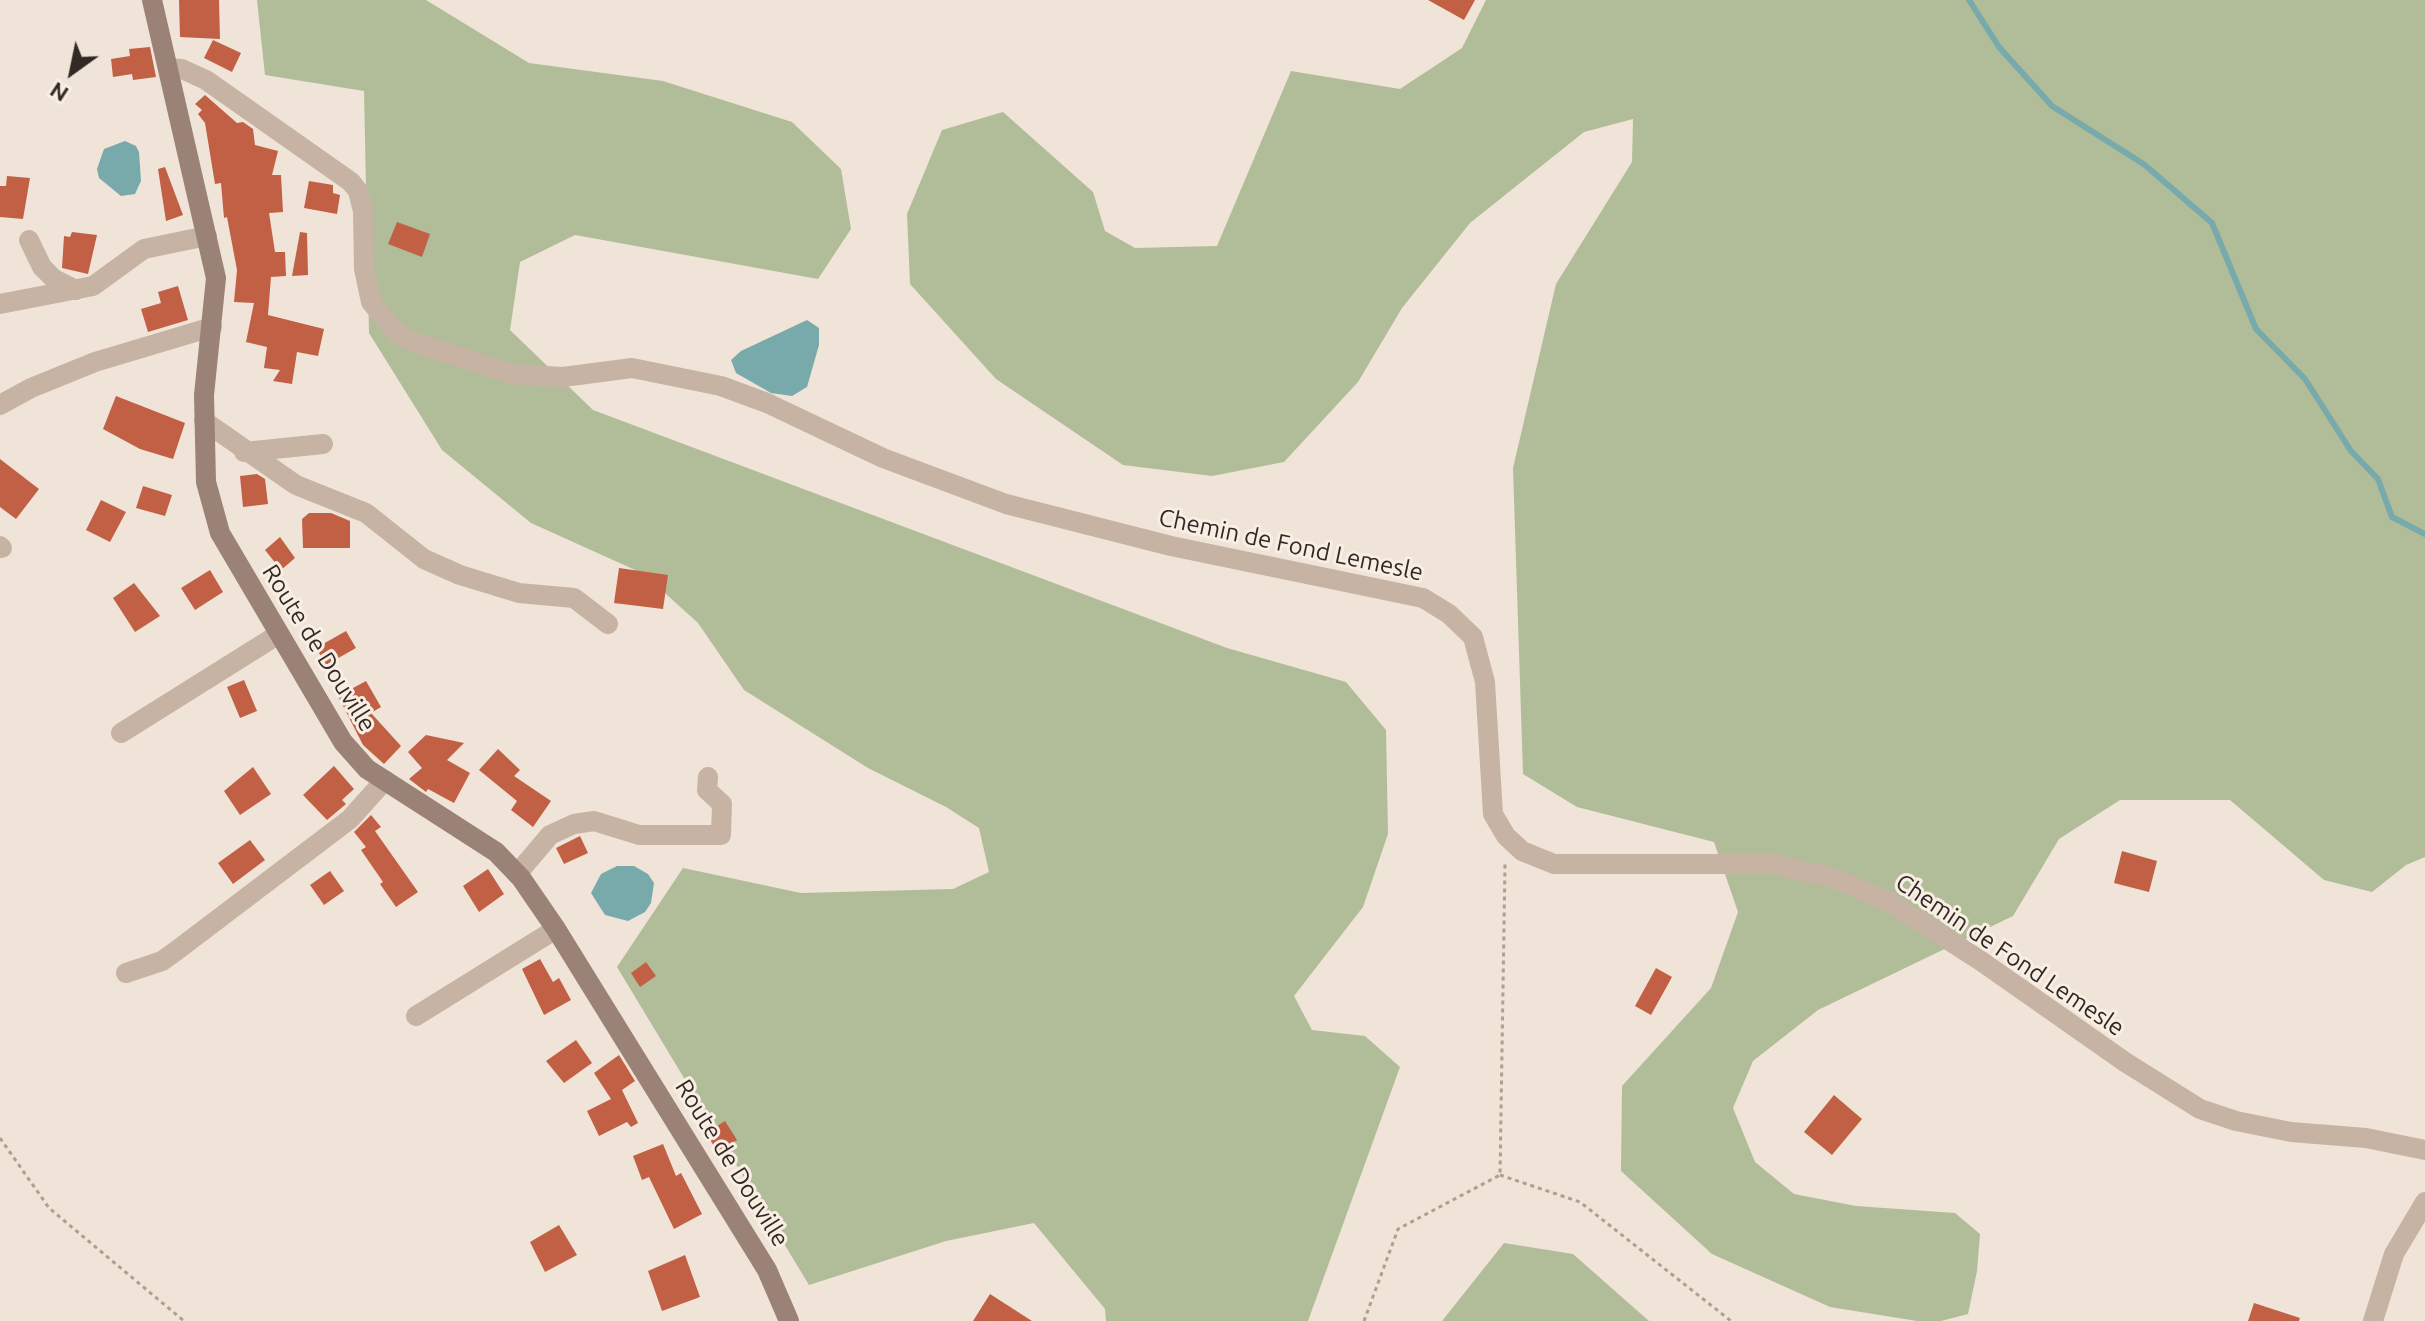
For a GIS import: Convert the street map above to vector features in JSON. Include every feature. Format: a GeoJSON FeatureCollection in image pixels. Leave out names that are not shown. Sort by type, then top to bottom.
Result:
{"type":"FeatureCollection","features":[{"type":"Feature","properties":{"kind":"main road","name":"Route de Douville"},"geometry":{"type":"LineString","coordinates":[[152,0],[216,278],[204,421],[206,482],[220,533],[343,742],[367,769],[496,852],[517,874],[556,929],[767,1270],[789,1321]]}},
{"type":"Feature","properties":{"kind":"street","name":"Chemin de Fond Lemesle"},"geometry":{"type":"LineString","coordinates":[[168,68],[182,69],[206,80],[351,182],[358,191],[363,211],[364,269],[371,302],[398,334],[415,343],[512,374],[563,377],[632,368],[721,386],[767,403],[883,458],[1006,504],[1171,546],[1423,598],[1449,614],[1473,637],[1485,682],[1493,814],[1506,836],[1522,851],[1554,864],[1774,864],[1833,878],[1886,900],[1981,961],[2125,1062],[2200,1109],[2236,1121],[2291,1132],[2366,1138],[2425,1150]]}},
{"type":"Feature","properties":{"kind":"street"},"geometry":{"type":"LineString","coordinates":[[0,304],[76,290],[108,278],[144,249],[207,236]]}},
{"type":"Feature","properties":{"kind":"street"},"geometry":{"type":"LineString","coordinates":[[29,240],[42,267],[54,279],[76,290]]}},
{"type":"Feature","properties":{"kind":"street"},"geometry":{"type":"LineString","coordinates":[[0,405],[31,388],[95,362],[212,327]]}},
{"type":"Feature","properties":{"kind":"street"},"geometry":{"type":"LineString","coordinates":[[204,421],[244,452],[296,485],[366,513],[424,559],[460,575],[519,593],[574,598],[608,624]]}},
{"type":"Feature","properties":{"kind":"street"},"geometry":{"type":"LineString","coordinates":[[244,452],[323,444]]}},
{"type":"Feature","properties":{"kind":"street"},"geometry":{"type":"LineString","coordinates":[[121,733],[279,634]]}},
{"type":"Feature","properties":{"kind":"street"},"geometry":{"type":"LineString","coordinates":[[517,874],[550,835],[574,824],[594,821],[639,835],[721,835],[722,804],[707,790],[708,777]]}},
{"type":"Feature","properties":{"kind":"street"},"geometry":{"type":"LineString","coordinates":[[126,973],[162,961],[176,951],[350,819],[385,780]]}},
{"type":"Feature","properties":{"kind":"street"},"geometry":{"type":"LineString","coordinates":[[416,1016],[556,929]]}},
{"type":"Feature","properties":{"kind":"street"},"geometry":{"type":"LineString","coordinates":[[2373,1321],[2394,1254],[2425,1202]]}},
{"type":"Feature","properties":{"kind":"path"},"geometry":{"type":"LineString","coordinates":[[1500,1175],[1506,836]]}},
{"type":"Feature","properties":{"kind":"path"},"geometry":{"type":"LineString","coordinates":[[0,1138],[49,1208],[184,1321]]}},
{"type":"Feature","properties":{"kind":"path"},"geometry":{"type":"LineString","coordinates":[[1364,1321],[1398,1229],[1500,1175],[1580,1202],[1731,1321]]}},
{"type":"Feature","properties":{"kind":"green space"},"geometry":{"type":"Polygon","coordinates":[[[257,0],[426,0],[529,63],[663,81],[792,122],[841,169],[851,229],[818,279],[575,235],[520,262],[510,330],[593,410],[1227,648],[1346,682],[1386,730],[1388,834],[1363,907],[1294,996],[1312,1030],[1365,1036],[1400,1067],[1308,1321],[1106,1321],[1105,1309],[1034,1223],[946,1241],[809,1285],[617,967],[683,868],[801,893],[953,889],[989,872],[979,828],[946,807],[868,768],[744,690],[698,623],[644,574],[531,523],[442,450],[369,333],[364,91],[265,75],[257,0]]]}},
{"type":"Feature","properties":{"kind":"green space"},"geometry":{"type":"Polygon","coordinates":[[[1486,0],[2425,0],[2425,857],[2406,865],[2372,892],[2324,880],[2230,800],[2120,800],[2059,839],[2013,916],[1818,1010],[1753,1061],[1733,1108],[1755,1162],[1794,1194],[1856,1206],[1955,1213],[1980,1234],[1977,1271],[1968,1314],[1941,1321],[1917,1321],[1830,1307],[1712,1254],[1621,1171],[1622,1086],[1711,988],[1738,912],[1714,842],[1577,807],[1523,774],[1513,468],[1556,284],[1632,162],[1633,119],[1584,132],[1470,223],[1402,308],[1358,382],[1284,462],[1212,476],[1123,465],[996,379],[910,284],[907,214],[942,130],[1003,112],[1093,192],[1105,231],[1135,248],[1217,246],[1291,71],[1400,89],[1462,48],[1486,0]]]}},
{"type":"Feature","properties":{"kind":"green space"},"geometry":{"type":"Polygon","coordinates":[[[1504,1243],[1573,1254],[1649,1321],[1442,1321],[1504,1243]]]}},
{"type":"Feature","properties":{"kind":"water"},"geometry":{"type":"Polygon","coordinates":[[[125,141],[136,146],[139,152],[141,181],[135,194],[121,196],[99,178],[97,169],[104,149],[125,141]]]}},
{"type":"Feature","properties":{"kind":"water"},"geometry":{"type":"Polygon","coordinates":[[[807,320],[819,328],[819,345],[807,387],[792,396],[771,393],[736,373],[731,360],[741,351],[807,320]]]}},
{"type":"Feature","properties":{"kind":"water"},"geometry":{"type":"Polygon","coordinates":[[[617,866],[634,866],[648,874],[654,883],[651,903],[645,912],[628,921],[605,915],[591,893],[601,874],[617,866]]]}},
{"type":"Feature","properties":{"kind":"building"},"geometry":{"type":"Polygon","coordinates":[[[179,0],[219,0],[220,39],[180,37],[179,0]]]}},
{"type":"Feature","properties":{"kind":"building"},"geometry":{"type":"Polygon","coordinates":[[[1428,0],[1475,0],[1464,20],[1428,0]]]}},
{"type":"Feature","properties":{"kind":"building"},"geometry":{"type":"Polygon","coordinates":[[[213,40],[241,53],[232,72],[204,58],[213,40]]]}},
{"type":"Feature","properties":{"kind":"building"},"geometry":{"type":"Polygon","coordinates":[[[150,47],[156,77],[133,80],[132,74],[113,77],[111,59],[130,56],[129,49],[150,47]]]}},
{"type":"Feature","properties":{"kind":"building"},"geometry":{"type":"Polygon","coordinates":[[[205,95],[237,123],[243,122],[253,129],[255,145],[278,151],[272,175],[281,175],[283,212],[269,213],[275,252],[285,252],[286,276],[271,277],[268,315],[324,329],[318,356],[297,352],[292,384],[273,381],[280,370],[264,368],[267,347],[246,342],[254,303],[234,302],[237,270],[227,217],[224,218],[221,183],[215,184],[205,123],[198,114],[202,110],[195,104],[205,95]]]}},
{"type":"Feature","properties":{"kind":"building"},"geometry":{"type":"Polygon","coordinates":[[[165,167],[183,215],[166,221],[158,169],[165,167]]]}},
{"type":"Feature","properties":{"kind":"building"},"geometry":{"type":"Polygon","coordinates":[[[7,176],[30,178],[23,219],[0,217],[0,186],[6,186],[7,176]]]}},
{"type":"Feature","properties":{"kind":"building"},"geometry":{"type":"Polygon","coordinates":[[[309,181],[333,185],[333,193],[340,195],[337,214],[304,208],[309,181]]]}},
{"type":"Feature","properties":{"kind":"building"},"geometry":{"type":"Polygon","coordinates":[[[397,222],[430,234],[422,257],[388,244],[397,222]]]}},
{"type":"Feature","properties":{"kind":"building"},"geometry":{"type":"Polygon","coordinates":[[[72,232],[97,235],[88,274],[62,268],[64,236],[70,237],[72,232]]]}},
{"type":"Feature","properties":{"kind":"building"},"geometry":{"type":"Polygon","coordinates":[[[300,232],[307,233],[308,275],[292,276],[300,232]]]}},
{"type":"Feature","properties":{"kind":"building"},"geometry":{"type":"Polygon","coordinates":[[[178,286],[188,320],[148,332],[141,309],[161,303],[158,292],[178,286]]]}},
{"type":"Feature","properties":{"kind":"building"},"geometry":{"type":"Polygon","coordinates":[[[116,396],[185,423],[173,459],[140,449],[103,429],[116,396]]]}},
{"type":"Feature","properties":{"kind":"building"},"geometry":{"type":"Polygon","coordinates":[[[0,459],[39,489],[16,519],[0,507],[0,459]]]}},
{"type":"Feature","properties":{"kind":"building"},"geometry":{"type":"Polygon","coordinates":[[[257,474],[265,479],[268,504],[243,507],[240,476],[257,474]]]}},
{"type":"Feature","properties":{"kind":"building"},"geometry":{"type":"Polygon","coordinates":[[[143,486],[172,495],[165,516],[136,508],[143,486]]]}},
{"type":"Feature","properties":{"kind":"building"},"geometry":{"type":"Polygon","coordinates":[[[101,500],[126,512],[110,542],[86,530],[101,500]]]}},
{"type":"Feature","properties":{"kind":"building"},"geometry":{"type":"Polygon","coordinates":[[[309,513],[331,513],[350,521],[350,548],[303,548],[302,519],[309,513]]]}},
{"type":"Feature","properties":{"kind":"building"},"geometry":{"type":"Polygon","coordinates":[[[280,537],[295,558],[281,570],[265,550],[280,537]]]}},
{"type":"Feature","properties":{"kind":"building"},"geometry":{"type":"Polygon","coordinates":[[[619,568],[668,575],[663,609],[614,603],[619,568]]]}},
{"type":"Feature","properties":{"kind":"building"},"geometry":{"type":"Polygon","coordinates":[[[210,570],[223,592],[195,610],[181,588],[210,570]]]}},
{"type":"Feature","properties":{"kind":"building"},"geometry":{"type":"Polygon","coordinates":[[[134,583],[160,616],[135,632],[113,598],[134,583]]]}},
{"type":"Feature","properties":{"kind":"building"},"geometry":{"type":"Polygon","coordinates":[[[346,631],[356,648],[326,665],[316,648],[346,631]]]}},
{"type":"Feature","properties":{"kind":"building"},"geometry":{"type":"Polygon","coordinates":[[[244,680],[257,711],[240,718],[227,687],[244,680]]]}},
{"type":"Feature","properties":{"kind":"building"},"geometry":{"type":"Polygon","coordinates":[[[366,681],[381,707],[371,713],[401,746],[384,764],[363,745],[338,696],[366,681]]]}},
{"type":"Feature","properties":{"kind":"building"},"geometry":{"type":"Polygon","coordinates":[[[426,735],[464,743],[447,760],[470,773],[454,803],[428,789],[426,792],[409,779],[422,768],[408,752],[426,735]]]}},
{"type":"Feature","properties":{"kind":"building"},"geometry":{"type":"Polygon","coordinates":[[[498,749],[520,770],[514,776],[551,801],[533,827],[511,810],[517,801],[479,770],[498,749]]]}},
{"type":"Feature","properties":{"kind":"building"},"geometry":{"type":"Polygon","coordinates":[[[334,766],[354,789],[342,800],[346,804],[327,820],[303,795],[334,766]]]}},
{"type":"Feature","properties":{"kind":"building"},"geometry":{"type":"Polygon","coordinates":[[[253,767],[271,794],[240,815],[224,791],[253,767]]]}},
{"type":"Feature","properties":{"kind":"building"},"geometry":{"type":"Polygon","coordinates":[[[371,815],[381,827],[375,831],[418,892],[396,907],[361,850],[366,847],[354,832],[371,815]]]}},
{"type":"Feature","properties":{"kind":"building"},"geometry":{"type":"Polygon","coordinates":[[[580,836],[588,853],[564,864],[556,848],[580,836]]]}},
{"type":"Feature","properties":{"kind":"building"},"geometry":{"type":"Polygon","coordinates":[[[250,840],[265,860],[233,884],[218,863],[250,840]]]}},
{"type":"Feature","properties":{"kind":"building"},"geometry":{"type":"Polygon","coordinates":[[[2122,851],[2157,861],[2149,892],[2114,883],[2122,851]]]}},
{"type":"Feature","properties":{"kind":"building"},"geometry":{"type":"Polygon","coordinates":[[[488,869],[504,894],[479,912],[463,886],[488,869]]]}},
{"type":"Feature","properties":{"kind":"building"},"geometry":{"type":"Polygon","coordinates":[[[330,871],[344,891],[324,905],[310,885],[330,871]]]}},
{"type":"Feature","properties":{"kind":"building"},"geometry":{"type":"Polygon","coordinates":[[[540,959],[553,982],[559,978],[571,1000],[544,1015],[522,969],[540,959]]]}},
{"type":"Feature","properties":{"kind":"building"},"geometry":{"type":"Polygon","coordinates":[[[646,962],[656,976],[640,987],[631,973],[646,962]]]}},
{"type":"Feature","properties":{"kind":"building"},"geometry":{"type":"Polygon","coordinates":[[[1656,968],[1672,977],[1651,1015],[1635,1006],[1656,968]]]}},
{"type":"Feature","properties":{"kind":"building"},"geometry":{"type":"Polygon","coordinates":[[[576,1040],[592,1063],[564,1083],[546,1061],[576,1040]]]}},
{"type":"Feature","properties":{"kind":"building"},"geometry":{"type":"Polygon","coordinates":[[[619,1055],[635,1081],[622,1090],[638,1123],[631,1127],[627,1122],[599,1136],[587,1111],[611,1099],[594,1073],[619,1055]]]}},
{"type":"Feature","properties":{"kind":"building"},"geometry":{"type":"Polygon","coordinates":[[[1834,1095],[1862,1119],[1832,1155],[1804,1132],[1834,1095]]]}},
{"type":"Feature","properties":{"kind":"building"},"geometry":{"type":"Polygon","coordinates":[[[725,1121],[737,1140],[718,1153],[706,1133],[725,1121]]]}},
{"type":"Feature","properties":{"kind":"building"},"geometry":{"type":"Polygon","coordinates":[[[663,1144],[676,1176],[681,1173],[702,1214],[674,1229],[649,1177],[642,1180],[633,1156],[663,1144]]]}},
{"type":"Feature","properties":{"kind":"building"},"geometry":{"type":"Polygon","coordinates":[[[559,1225],[577,1255],[545,1272],[530,1242],[559,1225]]]}},
{"type":"Feature","properties":{"kind":"building"},"geometry":{"type":"Polygon","coordinates":[[[685,1255],[700,1297],[662,1311],[648,1271],[685,1255]]]}},
{"type":"Feature","properties":{"kind":"building"},"geometry":{"type":"Polygon","coordinates":[[[990,1294],[1032,1321],[973,1321],[990,1294]]]}},
{"type":"Feature","properties":{"kind":"building"},"geometry":{"type":"Polygon","coordinates":[[[2254,1303],[2300,1318],[2299,1321],[2248,1321],[2254,1303]]]}},
{"type":"Feature","properties":{"kind":"waterway"},"geometry":{"type":"LineString","coordinates":[[1969,0],[1999,47],[2052,106],[2145,165],[2212,223],[2256,329],[2305,379],[2351,451],[2378,479],[2392,517],[2425,534]]}}]}
